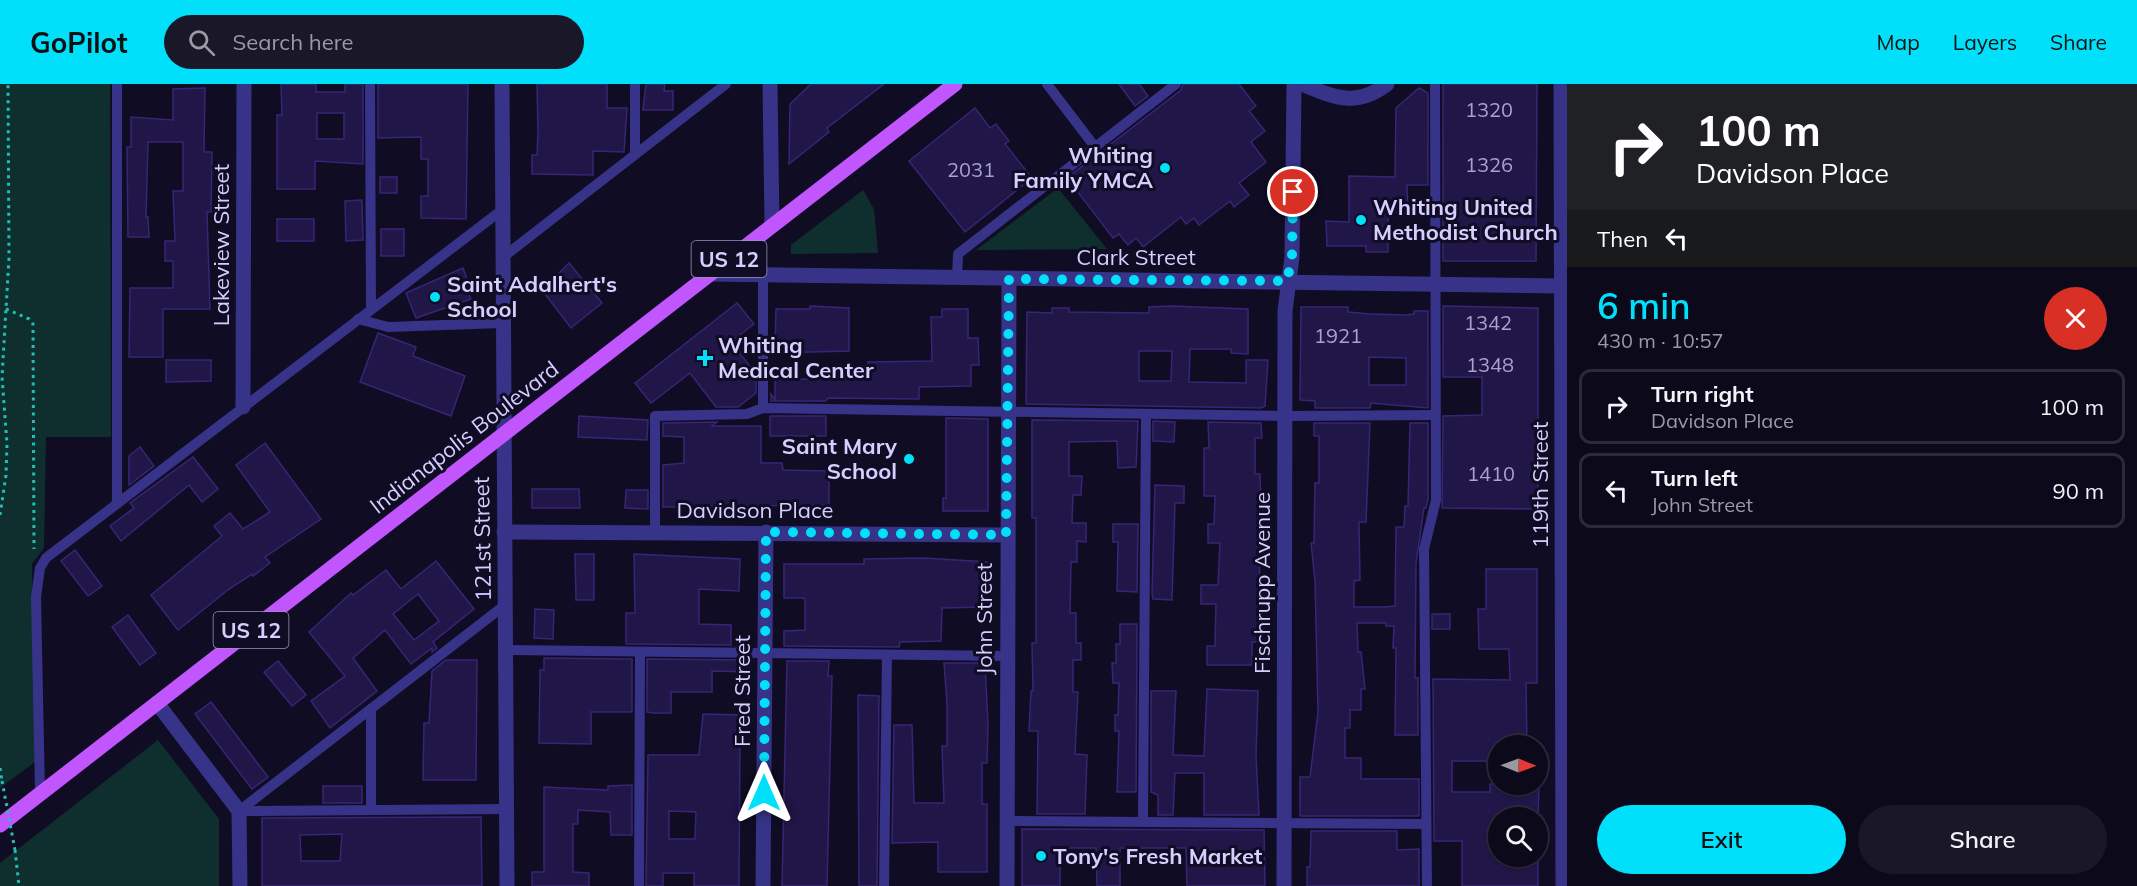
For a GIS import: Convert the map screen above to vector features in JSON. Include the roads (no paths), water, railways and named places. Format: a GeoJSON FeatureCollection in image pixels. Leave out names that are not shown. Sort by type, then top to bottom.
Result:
{"type":"FeatureCollection","features":[{"type":"Feature","properties":{"kind":"main road","name":"Indianapolis Boulevard"},"geometry":{"type":"LineString","coordinates":[[0,825],[955,84]]}},
{"type":"Feature","properties":{"kind":"street","name":"Lakeview Street"},"geometry":{"type":"LineString","coordinates":[[243,407],[244,84]]}},
{"type":"Feature","properties":{"kind":"street","name":"121st Street"},"geometry":{"type":"LineString","coordinates":[[502,84],[507,886]]}},
{"type":"Feature","properties":{"kind":"street"},"geometry":{"type":"LineString","coordinates":[[770,84],[772,225]]}},
{"type":"Feature","properties":{"kind":"street","name":"Fischrupp Avenue"},"geometry":{"type":"LineString","coordinates":[[1284,886],[1285,416],[1287,281],[1292,257],[1293,84]]}},
{"type":"Feature","properties":{"kind":"street"},"geometry":{"type":"LineString","coordinates":[[1302,84],[1341,100],[1364,96],[1387,84]]}},
{"type":"Feature","properties":{"kind":"street","name":"119th Street"},"geometry":{"type":"LineString","coordinates":[[1561,84],[1564,144],[1562,286],[1565,395],[1563,886]]}},
{"type":"Feature","properties":{"kind":"street","name":"Clark Street"},"geometry":{"type":"LineString","coordinates":[[709,274],[1562,286]]}},
{"type":"Feature","properties":{"kind":"street","name":"John Street"},"geometry":{"type":"LineString","coordinates":[[1006,886],[1009,279]]}},
{"type":"Feature","properties":{"kind":"street","name":"Davidson Place"},"geometry":{"type":"LineString","coordinates":[[504,532],[1006,535]]}},
{"type":"Feature","properties":{"kind":"street","name":"Fred Street"},"geometry":{"type":"LineString","coordinates":[[763,886],[766,532]]}},
{"type":"Feature","properties":{"kind":"street"},"geometry":{"type":"LineString","coordinates":[[157,703],[239,811],[240,886]]}},
{"type":"Feature","properties":{"kind":"lane"},"geometry":{"type":"LineString","coordinates":[[117,84],[117,504]]}},
{"type":"Feature","properties":{"kind":"lane"},"geometry":{"type":"LineString","coordinates":[[370,84],[371,309]]}},
{"type":"Feature","properties":{"kind":"lane"},"geometry":{"type":"LineString","coordinates":[[635,154],[636,84]]}},
{"type":"Feature","properties":{"kind":"lane"},"geometry":{"type":"LineString","coordinates":[[502,258],[726,84]]}},
{"type":"Feature","properties":{"kind":"lane"},"geometry":{"type":"LineString","coordinates":[[1047,84],[1095,147]]}},
{"type":"Feature","properties":{"kind":"lane"},"geometry":{"type":"LineString","coordinates":[[957,278],[958,254],[1176,84]]}},
{"type":"Feature","properties":{"kind":"lane"},"geometry":{"type":"LineString","coordinates":[[1426,886],[1424,549],[1436,500],[1435,84]]}},
{"type":"Feature","properties":{"kind":"lane"},"geometry":{"type":"LineString","coordinates":[[40,793],[36,597],[43,564],[55,550],[502,210]]}},
{"type":"Feature","properties":{"kind":"lane"},"geometry":{"type":"LineString","coordinates":[[763,274],[763,408]]}},
{"type":"Feature","properties":{"kind":"lane"},"geometry":{"type":"LineString","coordinates":[[358,319],[388,327],[502,323]]}},
{"type":"Feature","properties":{"kind":"lane"},"geometry":{"type":"LineString","coordinates":[[655,532],[655,416],[747,414],[763,408],[1285,416],[1435,415]]}},
{"type":"Feature","properties":{"kind":"lane"},"geometry":{"type":"LineString","coordinates":[[1143,822],[1146,414]]}},
{"type":"Feature","properties":{"kind":"lane"},"geometry":{"type":"LineString","coordinates":[[239,811],[505,605]]}},
{"type":"Feature","properties":{"kind":"lane"},"geometry":{"type":"LineString","coordinates":[[505,650],[1006,656]]}},
{"type":"Feature","properties":{"kind":"lane"},"geometry":{"type":"LineString","coordinates":[[639,886],[640,652]]}},
{"type":"Feature","properties":{"kind":"lane"},"geometry":{"type":"LineString","coordinates":[[884,886],[887,655]]}},
{"type":"Feature","properties":{"kind":"lane"},"geometry":{"type":"LineString","coordinates":[[371,709],[371,810]]}},
{"type":"Feature","properties":{"kind":"lane"},"geometry":{"type":"LineString","coordinates":[[239,811],[506,809]]}},
{"type":"Feature","properties":{"kind":"lane"},"geometry":{"type":"LineString","coordinates":[[1006,821],[1426,824]]}},
{"type":"Feature","properties":{"kind":"place","name":"Whiting Family YMCA"},"geometry":{"type":"Point","coordinates":[1165,168]}},
{"type":"Feature","properties":{"kind":"place","name":"Whiting United Methodist Church"},"geometry":{"type":"Point","coordinates":[1361,220]}},
{"type":"Feature","properties":{"kind":"place","name":"Saint Adalhert's School"},"geometry":{"type":"Point","coordinates":[435,297]}},
{"type":"Feature","properties":{"kind":"place","name":"Whiting Medical Center"},"geometry":{"type":"Point","coordinates":[705,358]}},
{"type":"Feature","properties":{"kind":"place","name":"Saint Mary School"},"geometry":{"type":"Point","coordinates":[909,459]}},
{"type":"Feature","properties":{"kind":"place","name":"Tony's Fresh Market"},"geometry":{"type":"Point","coordinates":[1041,856]}}]}
